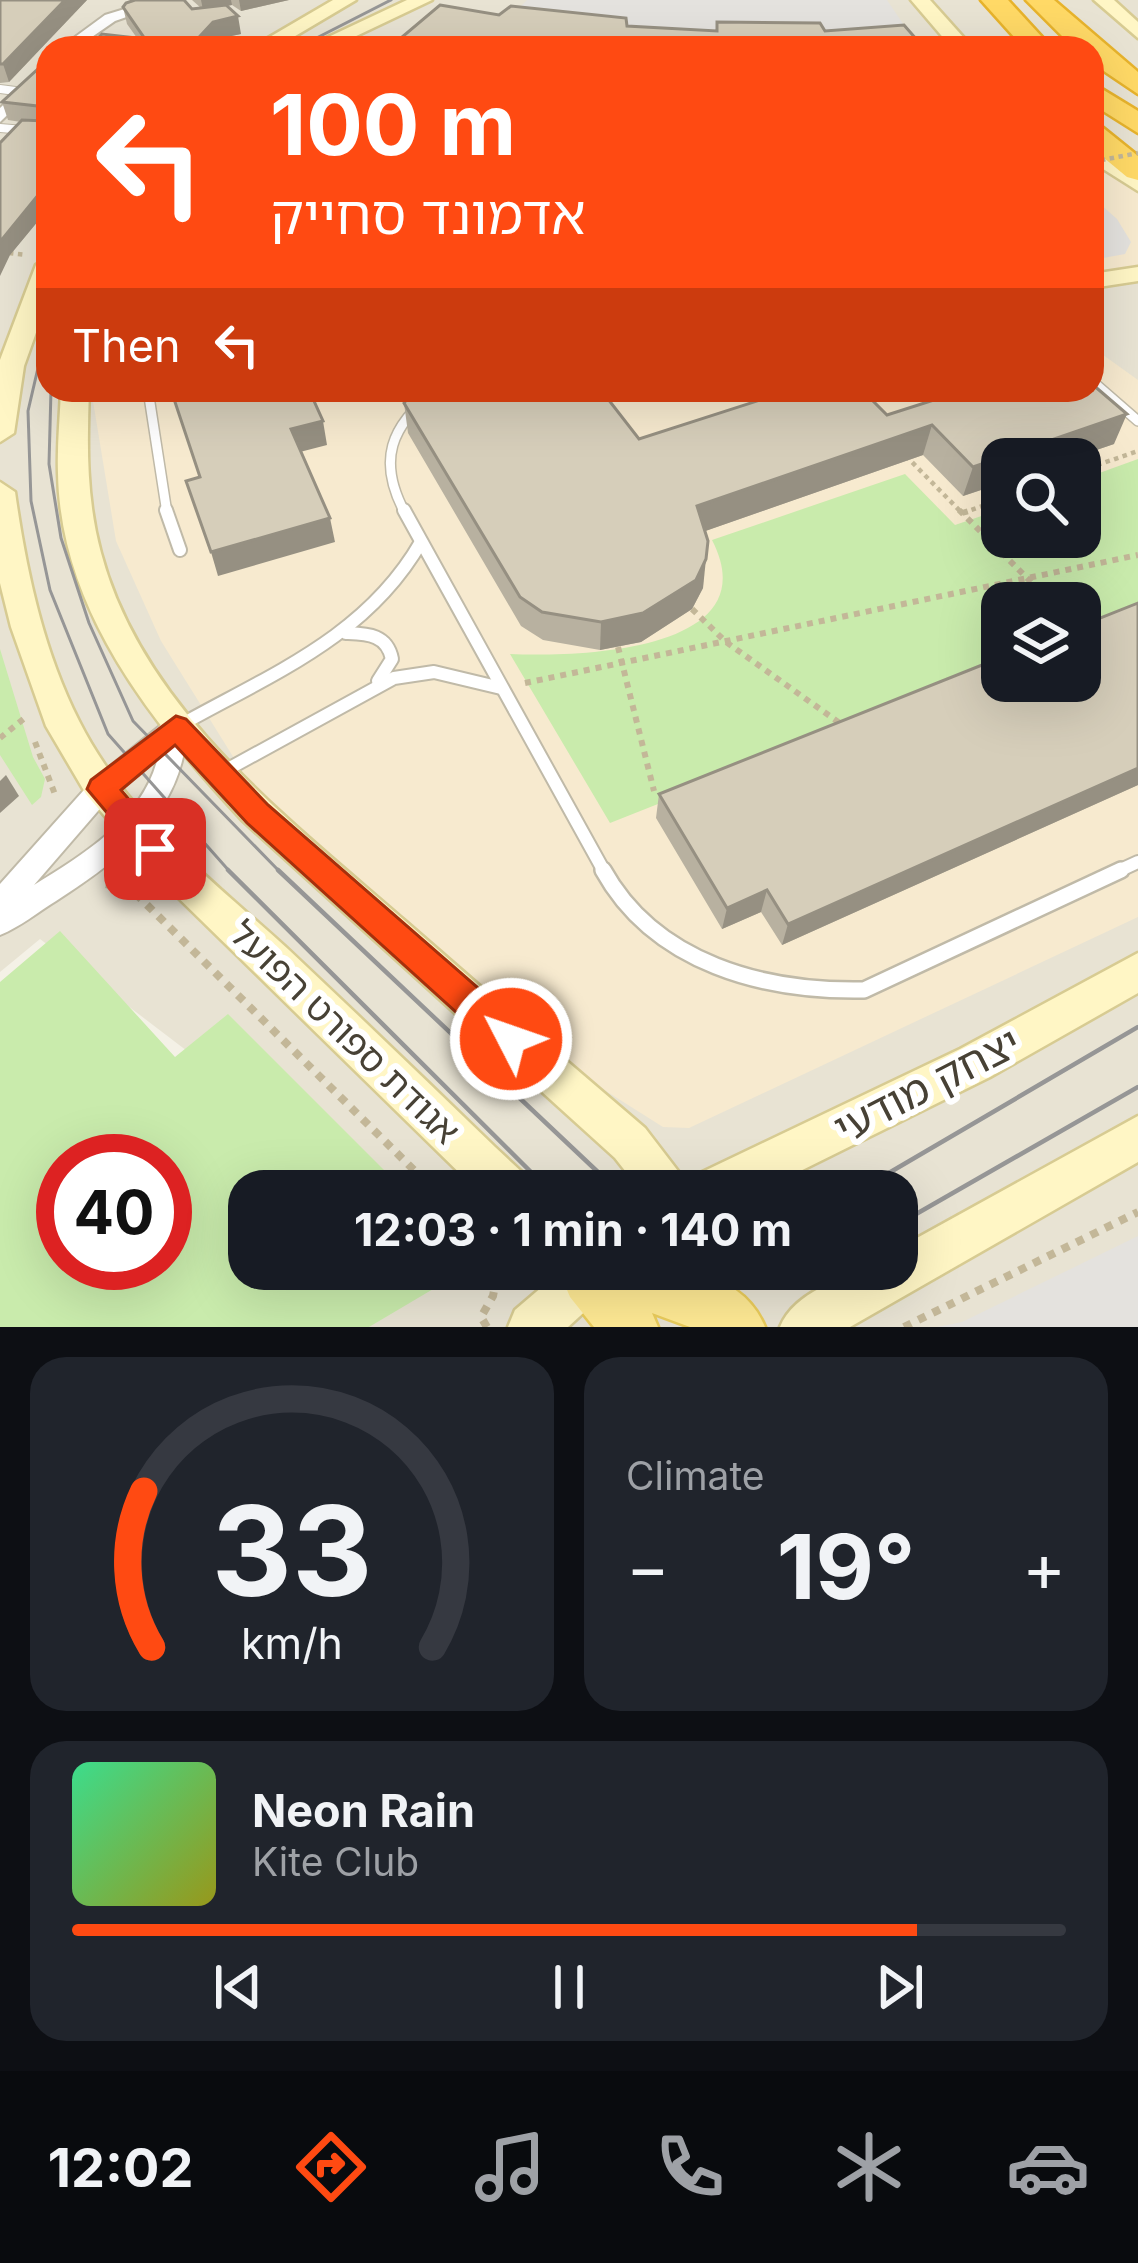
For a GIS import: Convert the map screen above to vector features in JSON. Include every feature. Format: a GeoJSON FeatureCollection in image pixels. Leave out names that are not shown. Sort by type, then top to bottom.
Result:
{"type":"FeatureCollection","features":[{"type":"Feature","properties":{"kind":"highway"},"geometry":{"type":"LineString","coordinates":[[968,0],[996,36]]}},
{"type":"Feature","properties":{"kind":"highway"},"geometry":{"type":"LineString","coordinates":[[994,0],[1028,36]]}},
{"type":"Feature","properties":{"kind":"highway"},"geometry":{"type":"LineString","coordinates":[[1040,0],[1077,36]]}},
{"type":"Feature","properties":{"kind":"highway"},"geometry":{"type":"LineString","coordinates":[[1104,60],[1136,84]]}},
{"type":"Feature","properties":{"kind":"highway"},"geometry":{"type":"LineString","coordinates":[[1104,100],[1138,124]]}},
{"type":"Feature","properties":{"kind":"highway"},"geometry":{"type":"LineString","coordinates":[[1104,143],[1138,171]]}},
{"type":"Feature","properties":{"kind":"main road"},"geometry":{"type":"LineString","coordinates":[[602,1290],[630,1327]]}},
{"type":"Feature","properties":{"kind":"main road"},"geometry":{"type":"LineString","coordinates":[[683,1297],[711,1306],[737,1327]]}},
{"type":"Feature","properties":{"kind":"street"},"geometry":{"type":"LineString","coordinates":[[84,36],[110,18],[168,0]]}},
{"type":"Feature","properties":{"kind":"street"},"geometry":{"type":"LineString","coordinates":[[282,36],[347,0]]}},
{"type":"Feature","properties":{"kind":"street"},"geometry":{"type":"LineString","coordinates":[[342,36],[423,0]]}},
{"type":"Feature","properties":{"kind":"street"},"geometry":{"type":"LineString","coordinates":[[920,0],[952,36]]}},
{"type":"Feature","properties":{"kind":"street"},"geometry":{"type":"LineString","coordinates":[[1103,0],[1138,32]]}},
{"type":"Feature","properties":{"kind":"street"},"geometry":{"type":"LineString","coordinates":[[0,117],[36,79]]}},
{"type":"Feature","properties":{"kind":"street"},"geometry":{"type":"LineString","coordinates":[[1104,160],[1138,184]]}},
{"type":"Feature","properties":{"kind":"street"},"geometry":{"type":"LineString","coordinates":[[1104,279],[1138,274]]}},
{"type":"Feature","properties":{"kind":"street"},"geometry":{"type":"LineString","coordinates":[[0,433],[10,367],[36,286]]}},
{"type":"Feature","properties":{"kind":"street"},"geometry":{"type":"LineString","coordinates":[[1104,296],[1138,292]]}},
{"type":"Feature","properties":{"kind":"street"},"geometry":{"type":"LineString","coordinates":[[74,402],[70,457],[80,538],[114,624],[176,728],[218,775],[630,1143],[652,1170]]}},
{"type":"Feature","properties":{"kind":"street","name":"אגודת ספורט הפועל"},"geometry":{"type":"LineString","coordinates":[[0,492],[11,562],[43,669],[65,729],[101,789],[135,829],[487,1170]]}},
{"type":"Feature","properties":{"kind":"street"},"geometry":{"type":"LineString","coordinates":[[0,904],[101,789],[176,728]]}},
{"type":"Feature","properties":{"kind":"street"},"geometry":{"type":"LineString","coordinates":[[0,922],[135,829],[164,788],[176,728]]}},
{"type":"Feature","properties":{"kind":"street","name":"יצחק מודעי"},"geometry":{"type":"LineString","coordinates":[[755,1170],[975,1063],[1138,972]]}},
{"type":"Feature","properties":{"kind":"street"},"geometry":{"type":"LineString","coordinates":[[803,1327],[1138,1138]]}},
{"type":"Feature","properties":{"kind":"street"},"geometry":{"type":"LineString","coordinates":[[532,1327],[570,1290]]}},
{"type":"Feature","properties":{"kind":"lane"},"geometry":{"type":"LineString","coordinates":[[0,89],[23,92]]}},
{"type":"Feature","properties":{"kind":"lane"},"geometry":{"type":"LineString","coordinates":[[0,128],[36,131]]}},
{"type":"Feature","properties":{"kind":"lane"},"geometry":{"type":"LineString","coordinates":[[1104,391],[1138,421]]}},
{"type":"Feature","properties":{"kind":"lane"},"geometry":{"type":"LineString","coordinates":[[150,402],[163,501],[180,550]]}},
{"type":"Feature","properties":{"kind":"lane"},"geometry":{"type":"LineString","coordinates":[[419,402],[394,433],[388,463],[390,485],[609,881],[639,921],[671,946],[731,974],[821,992],[864,989],[1138,862]]}},
{"type":"Feature","properties":{"kind":"lane"},"geometry":{"type":"LineString","coordinates":[[757,402],[764,410]]}},
{"type":"Feature","properties":{"kind":"lane"},"geometry":{"type":"LineString","coordinates":[[176,728],[345,633],[400,584],[421,542]]}},
{"type":"Feature","properties":{"kind":"lane"},"geometry":{"type":"LineString","coordinates":[[345,633],[374,634],[390,647],[387,670],[374,686]]}},
{"type":"Feature","properties":{"kind":"lane"},"geometry":{"type":"LineString","coordinates":[[218,775],[374,686],[434,671],[502,688]]}},
{"type":"Feature","properties":{"kind":"path"},"geometry":{"type":"LineString","coordinates":[[1104,160],[1138,153]]}},
{"type":"Feature","properties":{"kind":"path"},"geometry":{"type":"LineString","coordinates":[[0,252],[36,259]]}},
{"type":"Feature","properties":{"kind":"path"},"geometry":{"type":"LineString","coordinates":[[901,451],[1031,582]]}},
{"type":"Feature","properties":{"kind":"path"},"geometry":{"type":"LineString","coordinates":[[1101,464],[1138,451]]}},
{"type":"Feature","properties":{"kind":"path"},"geometry":{"type":"LineString","coordinates":[[962,513],[981,506]]}},
{"type":"Feature","properties":{"kind":"path"},"geometry":{"type":"LineString","coordinates":[[521,684],[1138,555]]}},
{"type":"Feature","properties":{"kind":"path"},"geometry":{"type":"LineString","coordinates":[[692,609],[726,642],[848,730]]}},
{"type":"Feature","properties":{"kind":"path"},"geometry":{"type":"LineString","coordinates":[[618,646],[654,791]]}},
{"type":"Feature","properties":{"kind":"path"},"geometry":{"type":"LineString","coordinates":[[20,703],[56,790],[48,817],[62,831]]}},
{"type":"Feature","properties":{"kind":"path"},"geometry":{"type":"LineString","coordinates":[[0,738],[26,717]]}},
{"type":"Feature","properties":{"kind":"path"},"geometry":{"type":"LineString","coordinates":[[84,864],[92,887],[109,883],[131,889],[414,1170]]}},
{"type":"Feature","properties":{"kind":"path"},"geometry":{"type":"LineString","coordinates":[[904,1327],[1138,1212]]}},
{"type":"Feature","properties":{"kind":"path"},"geometry":{"type":"LineString","coordinates":[[487,1327],[481,1316],[494,1290]]}},
{"type":"Feature","properties":{"kind":"shaded area"},"geometry":{"type":"Polygon","coordinates":[[[0,0],[1138,0],[1138,1327],[306,1327],[365,1290],[918,1290],[918,1170],[343,1170],[40,939],[0,972],[0,0]]]}},
{"type":"Feature","properties":{"kind":"shaded area"},"geometry":{"type":"Polygon","coordinates":[[[527,0],[887,0],[911,36],[871,36],[500,27],[527,0]]]}},
{"type":"Feature","properties":{"kind":"shaded area"},"geometry":{"type":"Polygon","coordinates":[[[1104,160],[1138,184],[1138,274],[1104,279],[1104,160]]]}},
{"type":"Feature","properties":{"kind":"shaded area"},"geometry":{"type":"Polygon","coordinates":[[[1104,208],[1131,242],[1125,254],[1104,258],[1104,208]]]}},
{"type":"Feature","properties":{"kind":"shaded area"},"geometry":{"type":"Polygon","coordinates":[[[1104,356],[1138,380],[1138,917],[689,1128],[663,1127],[552,1057],[252,787],[161,641],[116,541],[93,402],[1104,402],[1104,356]]]}},
{"type":"Feature","properties":{"kind":"shaded area"},"geometry":{"type":"Polygon","coordinates":[[[1138,1236],[1138,1327],[937,1327],[962,1322],[1138,1236]]]}},
{"type":"Feature","properties":{"kind":"green space"},"geometry":{"type":"Polygon","coordinates":[[[1138,459],[1138,614],[1101,629],[1101,582],[981,582],[981,676],[610,823],[510,654],[619,649],[691,626],[714,605],[723,577],[712,540],[905,474],[955,525],[981,516],[981,558],[1101,558],[1101,472],[1138,459]]]}},
{"type":"Feature","properties":{"kind":"green space"},"geometry":{"type":"Polygon","coordinates":[[[0,649],[33,757],[45,779],[41,797],[32,805],[0,755],[0,649]]]}},
{"type":"Feature","properties":{"kind":"green space"},"geometry":{"type":"Polygon","coordinates":[[[60,931],[175,1057],[228,1014],[384,1170],[228,1170],[228,1290],[432,1290],[369,1327],[0,1327],[0,982],[60,931]]]}},
{"type":"Feature","properties":{"kind":"building"},"geometry":{"type":"Polygon","coordinates":[[[0,0],[65,0],[0,64],[0,0]]]}},
{"type":"Feature","properties":{"kind":"building"},"geometry":{"type":"Polygon","coordinates":[[[184,0],[192,9],[226,5],[238,16],[213,22],[200,36],[143,36],[123,7],[126,3],[184,0]]]}},
{"type":"Feature","properties":{"kind":"building"},"geometry":{"type":"Polygon","coordinates":[[[440,5],[499,15],[511,6],[626,18],[627,26],[717,31],[717,22],[820,23],[825,31],[904,25],[914,36],[403,36],[440,5]]]}},
{"type":"Feature","properties":{"kind":"building"},"geometry":{"type":"Polygon","coordinates":[[[36,71],[36,106],[2,102],[36,71]]]}},
{"type":"Feature","properties":{"kind":"building"},"geometry":{"type":"Polygon","coordinates":[[[22,120],[36,121],[36,198],[0,242],[0,143],[22,120]]]}},
{"type":"Feature","properties":{"kind":"building"},"geometry":{"type":"Polygon","coordinates":[[[1104,394],[1127,414],[1057,438],[981,438],[981,464],[973,467],[932,425],[697,506],[708,541],[696,580],[643,613],[601,622],[542,612],[520,597],[404,403],[610,402],[639,439],[754,402],[874,402],[887,415],[928,402],[1104,402],[1104,394]]]}},
{"type":"Feature","properties":{"kind":"building"},"geometry":{"type":"Polygon","coordinates":[[[175,402],[314,402],[323,421],[291,429],[330,518],[211,552],[186,481],[200,477],[175,402]]]}},
{"type":"Feature","properties":{"kind":"building"},"geometry":{"type":"Polygon","coordinates":[[[1138,603],[1138,768],[788,924],[767,890],[727,908],[659,794],[981,665],[981,702],[1101,702],[1101,618],[1138,603]]]}},
{"type":"Feature","properties":{"kind":"tram line"},"geometry":{"type":"LineString","coordinates":[[320,36],[391,0]]}},
{"type":"Feature","properties":{"kind":"tram line"},"geometry":{"type":"LineString","coordinates":[[36,377],[28,411],[31,501],[50,590],[108,734],[231,873]]}},
{"type":"Feature","properties":{"kind":"tram line"},"geometry":{"type":"LineString","coordinates":[[51,402],[49,464],[61,538],[89,623],[133,721],[279,871]]}},
{"type":"Feature","properties":{"kind":"tram line"},"geometry":{"type":"LineString","coordinates":[[228,870],[231,873]]}},
{"type":"Feature","properties":{"kind":"tram line"},"geometry":{"type":"LineString","coordinates":[[279,871],[596,1170]]}},
{"type":"Feature","properties":{"kind":"tram line"},"geometry":{"type":"LineString","coordinates":[[231,873],[529,1170]]}},
{"type":"Feature","properties":{"kind":"tram line"},"geometry":{"type":"LineString","coordinates":[[894,1170],[1138,1027]]}},
{"type":"Feature","properties":{"kind":"tram line"},"geometry":{"type":"LineString","coordinates":[[918,1213],[1138,1087]]}},
{"type":"Feature","properties":{"kind":"route"},"geometry":{"type":"LineString","coordinates":[[155,849],[101,789],[176,728],[257,814],[511,1039]]}}]}
